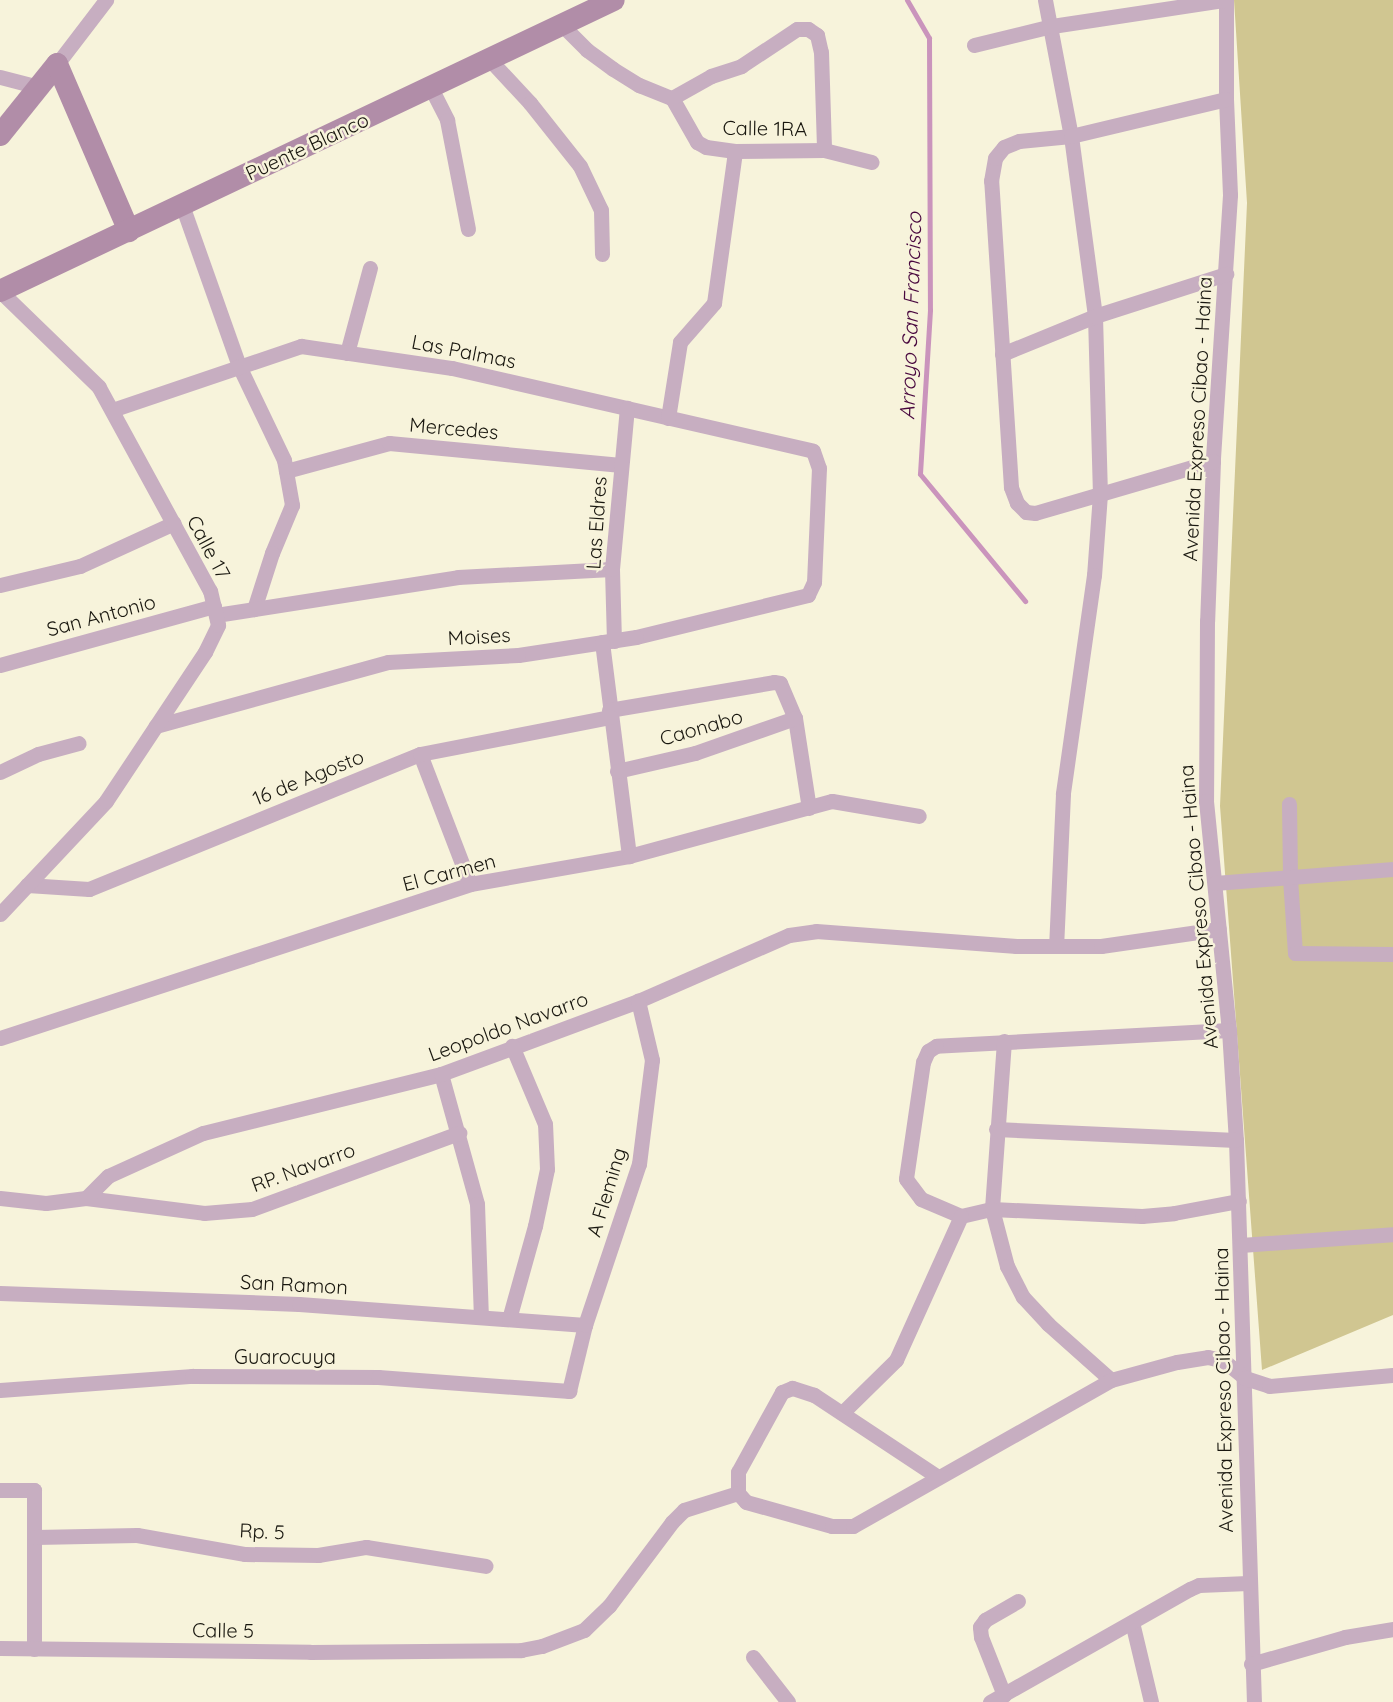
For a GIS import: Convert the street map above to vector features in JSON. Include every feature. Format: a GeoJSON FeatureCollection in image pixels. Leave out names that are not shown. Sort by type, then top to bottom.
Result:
{"type":"FeatureCollection","features":[{"type":"Feature","properties":{"kind":"street","name":"Puente Blanco"},"geometry":{"type":"LineString","coordinates":[[0,291],[614,0]]}},
{"type":"Feature","properties":{"kind":"street"},"geometry":{"type":"LineString","coordinates":[[1045,0],[1052,27],[1071,136],[1095,316],[1100,494],[1094,575],[1063,794],[1056,946]]}},
{"type":"Feature","properties":{"kind":"street"},"geometry":{"type":"LineString","coordinates":[[974,45],[1052,27],[1224,0]]}},
{"type":"Feature","properties":{"kind":"street","name":"Avenida Expreso Cibao - Haina"},"geometry":{"type":"LineString","coordinates":[[1224,0],[1230,195],[1213,461],[1207,621],[1206,801],[1229,1030],[1236,1140],[1245,1378],[1248,1583],[1254,1702]]}},
{"type":"Feature","properties":{"kind":"street"},"geometry":{"type":"LineString","coordinates":[[0,135],[57,64],[99,1]]}},
{"type":"Feature","properties":{"kind":"street"},"geometry":{"type":"LineString","coordinates":[[563,26],[574,38],[613,69],[639,85],[672,98],[711,76],[741,66],[797,29],[808,29],[817,35],[821,52],[825,150]]}},
{"type":"Feature","properties":{"kind":"street"},"geometry":{"type":"LineString","coordinates":[[490,60],[530,104],[580,166],[601,210],[602,254]]}},
{"type":"Feature","properties":{"kind":"street"},"geometry":{"type":"LineString","coordinates":[[57,64],[129,231]]}},
{"type":"Feature","properties":{"kind":"street"},"geometry":{"type":"LineString","coordinates":[[0,77],[39,87]]}},
{"type":"Feature","properties":{"kind":"street"},"geometry":{"type":"LineString","coordinates":[[431,88],[447,120],[468,229]]}},
{"type":"Feature","properties":{"kind":"street","name":"Calle 1RA"},"geometry":{"type":"LineString","coordinates":[[672,98],[697,142],[706,147],[735,151],[825,150],[871,162]]}},
{"type":"Feature","properties":{"kind":"street"},"geometry":{"type":"LineString","coordinates":[[1213,461],[1035,513],[1026,512],[1017,503],[1011,487],[991,181],[995,158],[1004,147],[1019,141],[1071,136],[1226,99]]}},
{"type":"Feature","properties":{"kind":"street"},"geometry":{"type":"LineString","coordinates":[[668,418],[680,342],[714,303],[735,151]]}},
{"type":"Feature","properties":{"kind":"street"},"geometry":{"type":"LineString","coordinates":[[182,205],[239,366],[284,460],[286,471],[292,505],[272,553],[254,609]]}},
{"type":"Feature","properties":{"kind":"street"},"geometry":{"type":"LineString","coordinates":[[347,353],[370,268]]}},
{"type":"Feature","properties":{"kind":"street"},"geometry":{"type":"LineString","coordinates":[[1002,354],[1095,316],[1226,274]]}},
{"type":"Feature","properties":{"kind":"street","name":"Calle 17"},"geometry":{"type":"LineString","coordinates":[[0,291],[99,387],[210,591],[215,611]]}},
{"type":"Feature","properties":{"kind":"street","name":"Las Palmas"},"geometry":{"type":"LineString","coordinates":[[112,410],[301,346],[452,368],[813,452],[819,468],[814,582],[808,596]]}},
{"type":"Feature","properties":{"kind":"street","name":"Las Eldres"},"geometry":{"type":"LineString","coordinates":[[627,408],[612,569],[608,641],[609,714],[629,856]]}},
{"type":"Feature","properties":{"kind":"street","name":"Mercedes"},"geometry":{"type":"LineString","coordinates":[[286,471],[389,443],[621,465]]}},
{"type":"Feature","properties":{"kind":"street"},"geometry":{"type":"LineString","coordinates":[[0,585],[80,566],[174,523]]}},
{"type":"Feature","properties":{"kind":"street","name":"San Antonio"},"geometry":{"type":"LineString","coordinates":[[0,665],[215,611],[254,609],[458,577],[612,569]]}},
{"type":"Feature","properties":{"kind":"street","name":"Moises"},"geometry":{"type":"LineString","coordinates":[[156,726],[388,662],[518,655],[608,641],[808,596]]}},
{"type":"Feature","properties":{"kind":"street"},"geometry":{"type":"LineString","coordinates":[[0,914],[106,801],[205,652],[218,625],[215,611]]}},
{"type":"Feature","properties":{"kind":"street","name":"16 de Agosto"},"geometry":{"type":"LineString","coordinates":[[27,885],[89,889],[420,754],[774,682],[783,686],[795,718],[809,807]]}},
{"type":"Feature","properties":{"kind":"street","name":"Caonabo"},"geometry":{"type":"LineString","coordinates":[[617,771],[695,753],[795,718]]}},
{"type":"Feature","properties":{"kind":"street"},"geometry":{"type":"LineString","coordinates":[[0,772],[38,754],[79,743]]}},
{"type":"Feature","properties":{"kind":"street"},"geometry":{"type":"LineString","coordinates":[[420,754],[470,884]]}},
{"type":"Feature","properties":{"kind":"street","name":"El Carmen"},"geometry":{"type":"LineString","coordinates":[[0,1038],[470,884],[629,856],[832,801],[919,816]]}},
{"type":"Feature","properties":{"kind":"street"},"geometry":{"type":"LineString","coordinates":[[1289,804],[1290,878],[1295,953],[1304,955],[1393,954]]}},
{"type":"Feature","properties":{"kind":"street"},"geometry":{"type":"LineString","coordinates":[[1215,883],[1393,870]]}},
{"type":"Feature","properties":{"kind":"street","name":"Leopoldo Navarro"},"geometry":{"type":"LineString","coordinates":[[86,1198],[108,1176],[203,1133],[441,1074],[638,1001],[789,935],[816,931],[1016,946],[1101,946],[1219,929]]}},
{"type":"Feature","properties":{"kind":"street","name":"A Fleming"},"geometry":{"type":"LineString","coordinates":[[570,1391],[585,1325],[639,1164],[652,1060],[638,1001]]}},
{"type":"Feature","properties":{"kind":"street"},"geometry":{"type":"LineString","coordinates":[[1229,1030],[936,1046],[928,1052],[923,1062],[906,1179],[921,1199],[961,1216],[992,1209],[1142,1216],[1174,1213],[1239,1201]]}},
{"type":"Feature","properties":{"kind":"street"},"geometry":{"type":"LineString","coordinates":[[1004,1041],[992,1209],[1007,1266],[1023,1298],[1047,1324],[1111,1380]]}},
{"type":"Feature","properties":{"kind":"street"},"geometry":{"type":"LineString","coordinates":[[510,1319],[533,1236],[547,1169],[545,1124],[512,1046]]}},
{"type":"Feature","properties":{"kind":"street"},"geometry":{"type":"LineString","coordinates":[[441,1074],[477,1204],[481,1317]]}},
{"type":"Feature","properties":{"kind":"street"},"geometry":{"type":"LineString","coordinates":[[996,1129],[1236,1140]]}},
{"type":"Feature","properties":{"kind":"street","name":"RP. Navarro"},"geometry":{"type":"LineString","coordinates":[[0,1198],[46,1203],[86,1198],[204,1213],[252,1209],[459,1133]]}},
{"type":"Feature","properties":{"kind":"street"},"geometry":{"type":"LineString","coordinates":[[842,1413],[896,1360],[961,1216]]}},
{"type":"Feature","properties":{"kind":"street"},"geometry":{"type":"LineString","coordinates":[[1241,1245],[1393,1234]]}},
{"type":"Feature","properties":{"kind":"street","name":"San Ramon"},"geometry":{"type":"LineString","coordinates":[[0,1293],[298,1304],[585,1325]]}},
{"type":"Feature","properties":{"kind":"street"},"geometry":{"type":"LineString","coordinates":[[938,1477],[814,1395],[792,1388],[782,1392],[738,1472],[738,1493],[746,1502],[832,1526],[853,1527],[1111,1380],[1177,1362],[1208,1357],[1224,1361],[1245,1378],[1269,1386],[1393,1375]]}},
{"type":"Feature","properties":{"kind":"street","name":"Guarocuya"},"geometry":{"type":"LineString","coordinates":[[0,1390],[192,1376],[378,1377],[570,1391]]}},
{"type":"Feature","properties":{"kind":"street"},"geometry":{"type":"LineString","coordinates":[[0,1490],[34,1489],[34,1649]]}},
{"type":"Feature","properties":{"kind":"street","name":"Calle 5"},"geometry":{"type":"LineString","coordinates":[[0,1648],[310,1652],[521,1650],[542,1646],[584,1630],[609,1606],[672,1522],[684,1510],[738,1493]]}},
{"type":"Feature","properties":{"kind":"street","name":"Rp. 5"},"geometry":{"type":"LineString","coordinates":[[34,1537],[137,1535],[245,1554],[318,1555],[366,1547],[486,1566]]}},
{"type":"Feature","properties":{"kind":"street"},"geometry":{"type":"LineString","coordinates":[[1018,1600],[985,1620],[980,1627],[997,1698],[1199,1586],[1248,1583]]}},
{"type":"Feature","properties":{"kind":"street"},"geometry":{"type":"LineString","coordinates":[[1132,1622],[1151,1702]]}},
{"type":"Feature","properties":{"kind":"street"},"geometry":{"type":"LineString","coordinates":[[1251,1664],[1345,1637],[1393,1629]]}},
{"type":"Feature","properties":{"kind":"street"},"geometry":{"type":"LineString","coordinates":[[753,1657],[788,1702]]}},
{"type":"Feature","properties":{"kind":"shaded area"},"geometry":{"type":"Polygon","coordinates":[[[1234,0],[1393,0],[1393,1315],[1262,1370],[1220,806],[1247,203],[1234,0]]]}},
{"type":"Feature","properties":{"kind":"waterway","name":"Arroyo San Francisco"},"geometry":{"type":"LineString","coordinates":[[907,0],[929,38],[930,310],[920,474],[1025,601]]}}]}
